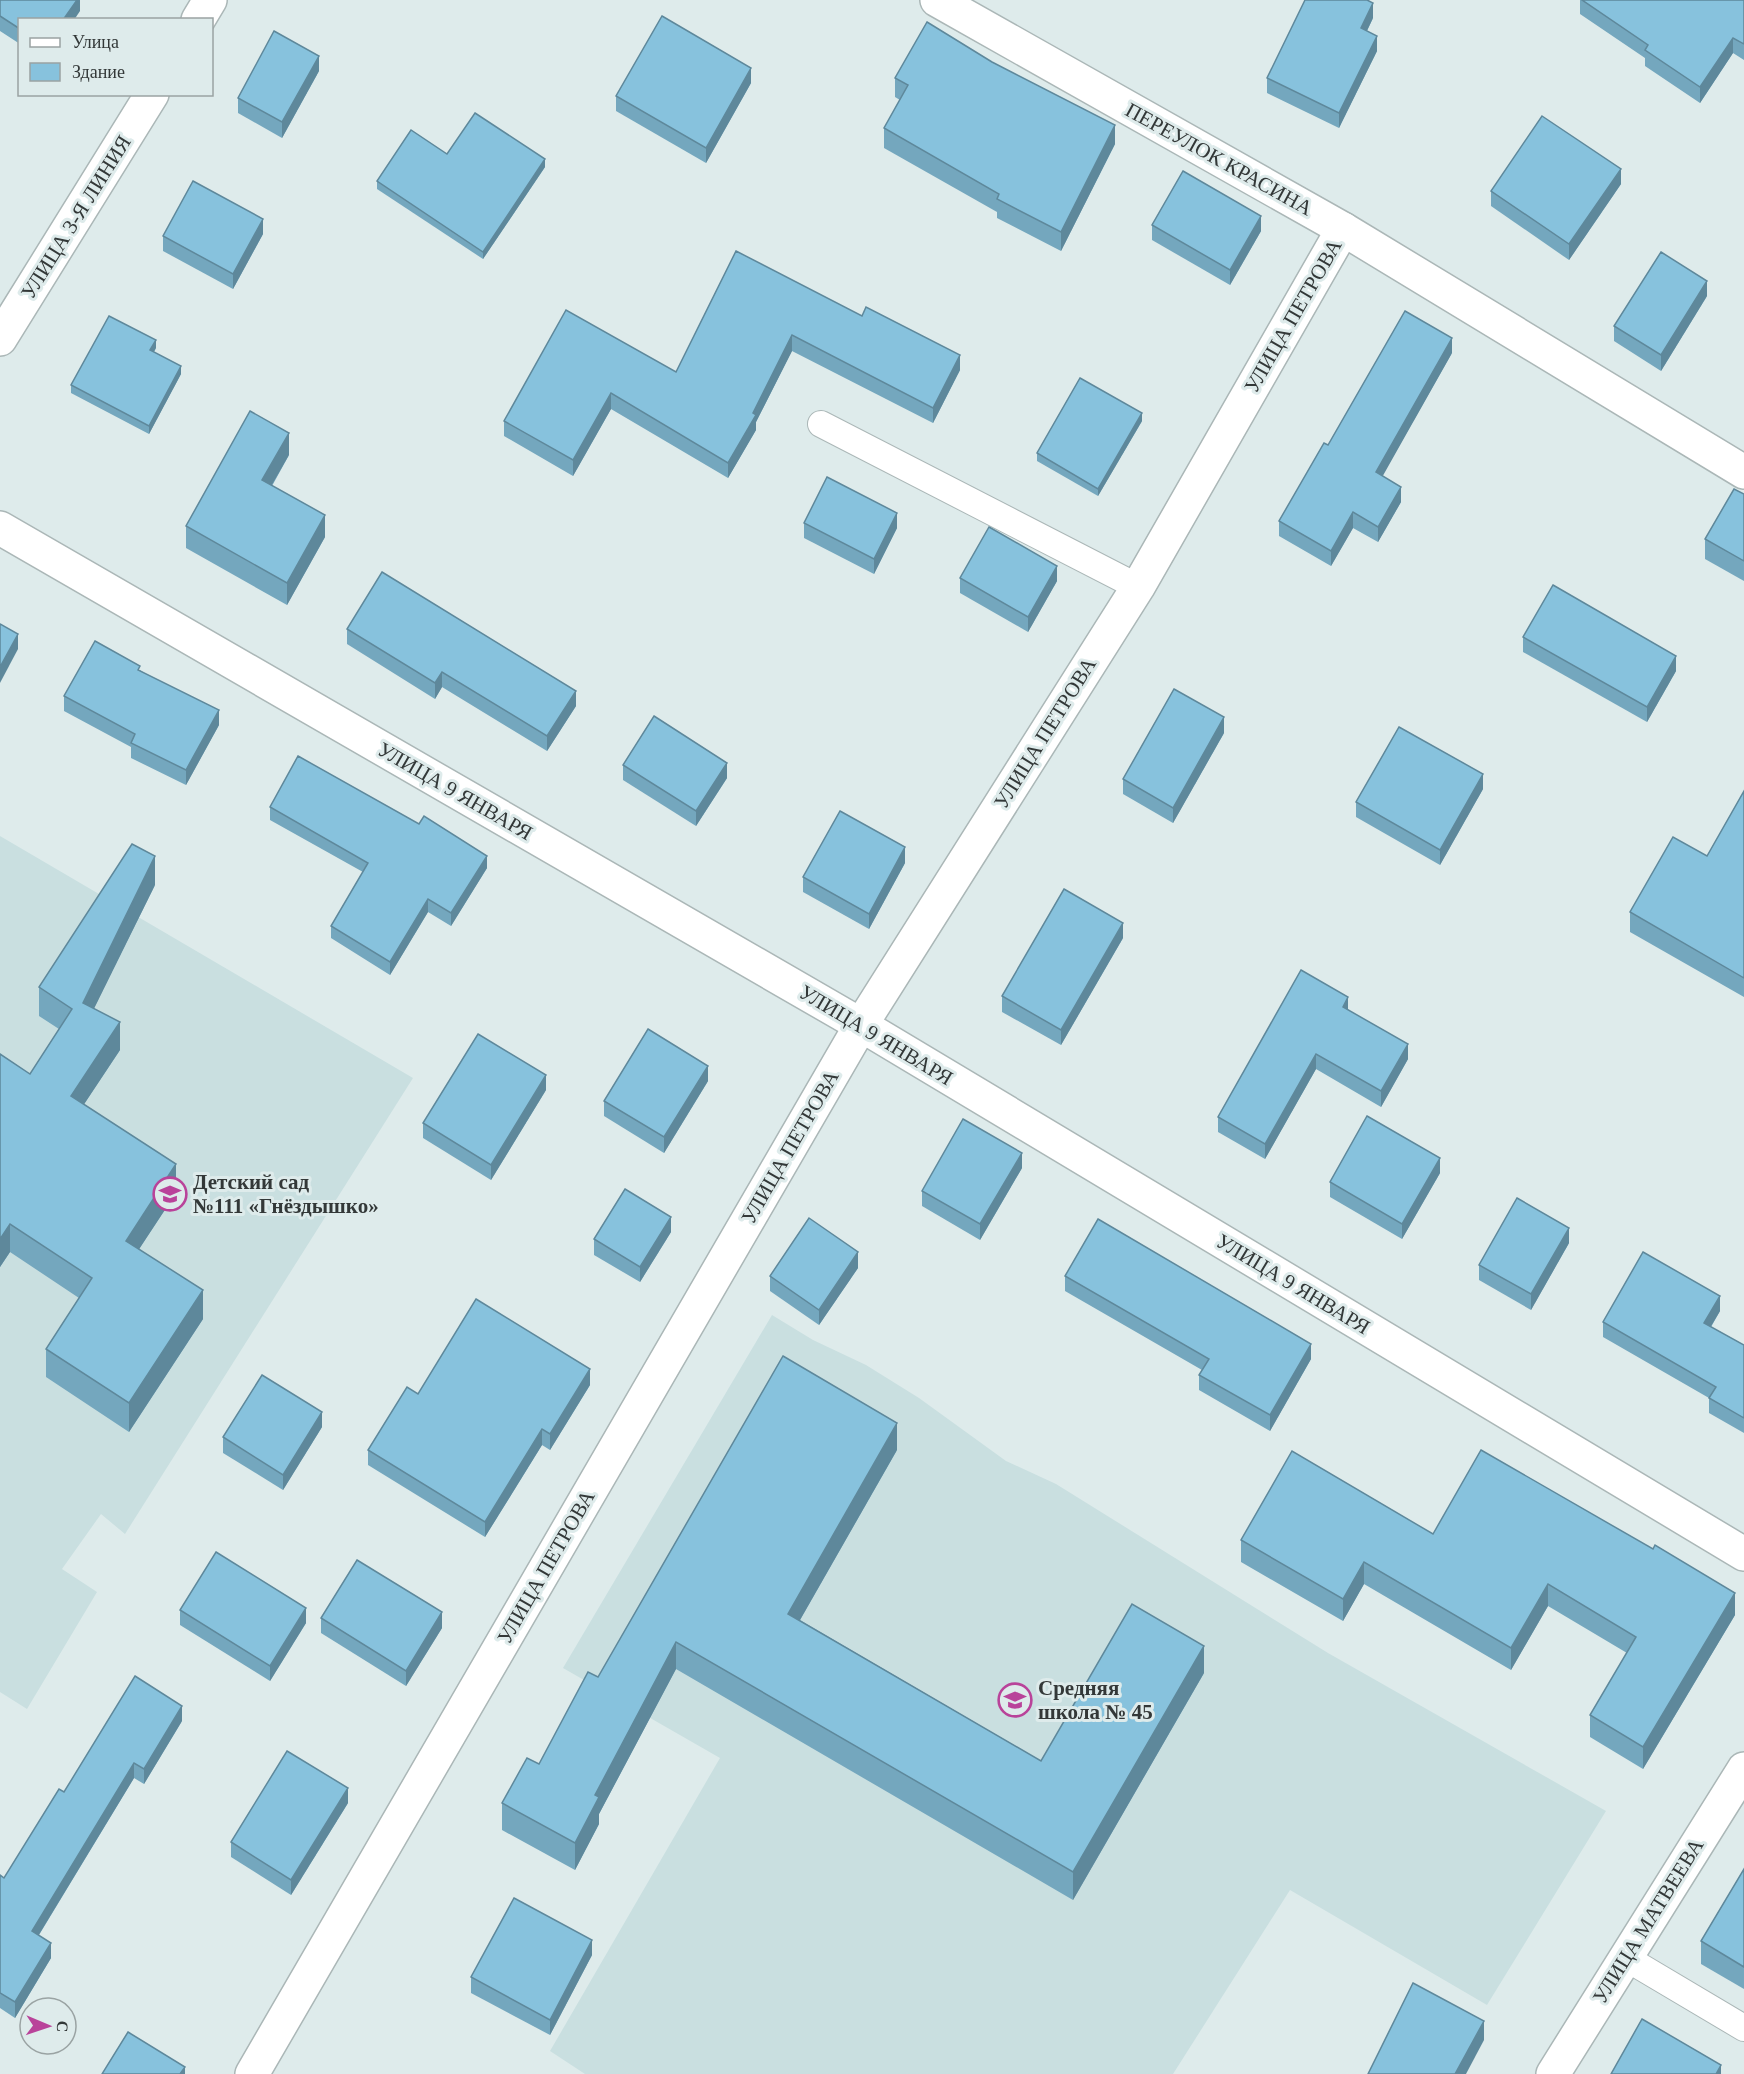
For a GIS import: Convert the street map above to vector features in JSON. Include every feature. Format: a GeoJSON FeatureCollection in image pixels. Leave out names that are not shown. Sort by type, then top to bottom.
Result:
{"type":"FeatureCollection","features":[{"type":"Feature","properties":{"kind":"street"},"geometry":{"type":"LineString","coordinates":[[199,18],[210,0]]}},
{"type":"Feature","properties":{"kind":"street","name":"ПЕРЕУЛОК КРАСИНА"},"geometry":{"type":"LineString","coordinates":[[937,0],[1343,229],[1744,472]]}},
{"type":"Feature","properties":{"kind":"street","name":"УЛИЦА 3-Я ЛИНИЯ"},"geometry":{"type":"LineString","coordinates":[[0,339],[151,96]]}},
{"type":"Feature","properties":{"kind":"street","name":"УЛИЦА ПЕТРОВА"},"geometry":{"type":"LineString","coordinates":[[252,2074],[861,1025],[1138,587],[1343,229]]}},
{"type":"Feature","properties":{"kind":"street","name":"УЛИЦА 9 ЯНВАРЯ"},"geometry":{"type":"LineString","coordinates":[[0,528],[861,1025],[1744,1554]]}},
{"type":"Feature","properties":{"kind":"street","name":"УЛИЦА МАТВЕЕВА"},"geometry":{"type":"LineString","coordinates":[[1553,2074],[1744,1769]]}},
{"type":"Feature","properties":{"kind":"lane"},"geometry":{"type":"LineString","coordinates":[[820,424],[1138,587]]}},
{"type":"Feature","properties":{"kind":"lane"},"geometry":{"type":"LineString","coordinates":[[1626,1958],[1744,2028]]}},
{"type":"Feature","properties":{"kind":"shaded area","name":"Детский сад №111 «Гнёздышко»"},"geometry":{"type":"Polygon","coordinates":[[[0,836],[413,1078],[125,1534],[101,1514],[62,1569],[97,1592],[27,1709],[0,1692],[0,836]]]}},
{"type":"Feature","properties":{"kind":"shaded area","name":"Средняя школа № 45"},"geometry":{"type":"Polygon","coordinates":[[[772,1315],[813,1340],[866,1365],[919,1398],[1006,1461],[1056,1484],[1328,1653],[1606,1811],[1487,2005],[1290,1890],[1173,2074],[585,2074],[550,2051],[720,1758],[563,1668],[772,1315]]]}},
{"type":"Feature","properties":{"kind":"building"},"geometry":{"type":"Polygon","coordinates":[[[0,0],[77,0],[64,18],[18,18],[18,28],[0,16],[0,0]]]}},
{"type":"Feature","properties":{"kind":"building"},"geometry":{"type":"Polygon","coordinates":[[[1305,0],[1367,0],[1373,3],[1361,28],[1377,36],[1339,113],[1267,78],[1305,0]]]}},
{"type":"Feature","properties":{"kind":"building"},"geometry":{"type":"Polygon","coordinates":[[[1582,0],[1744,0],[1744,44],[1733,38],[1700,87],[1645,50],[1648,45],[1582,0]]]}},
{"type":"Feature","properties":{"kind":"building"},"geometry":{"type":"Polygon","coordinates":[[[662,16],[751,68],[706,148],[616,96],[662,16]]]}},
{"type":"Feature","properties":{"kind":"building"},"geometry":{"type":"Polygon","coordinates":[[[927,22],[992,62],[1115,125],[1061,232],[997,199],[999,194],[884,128],[908,85],[895,78],[927,22]]]}},
{"type":"Feature","properties":{"kind":"building"},"geometry":{"type":"Polygon","coordinates":[[[274,31],[319,56],[282,122],[238,98],[274,31]]]}},
{"type":"Feature","properties":{"kind":"building"},"geometry":{"type":"Polygon","coordinates":[[[475,113],[545,159],[483,252],[377,181],[411,130],[447,154],[475,113]]]}},
{"type":"Feature","properties":{"kind":"building"},"geometry":{"type":"Polygon","coordinates":[[[1542,116],[1621,169],[1569,244],[1491,191],[1542,116]]]}},
{"type":"Feature","properties":{"kind":"building"},"geometry":{"type":"Polygon","coordinates":[[[1183,171],[1261,216],[1230,270],[1152,225],[1183,171]]]}},
{"type":"Feature","properties":{"kind":"building"},"geometry":{"type":"Polygon","coordinates":[[[193,181],[263,219],[233,274],[163,236],[193,181]]]}},
{"type":"Feature","properties":{"kind":"building"},"geometry":{"type":"Polygon","coordinates":[[[736,251],[862,316],[866,307],[960,355],[933,408],[792,335],[753,413],[756,415],[728,463],[611,393],[573,460],[504,421],[566,310],[676,372],[736,251]]]}},
{"type":"Feature","properties":{"kind":"building"},"geometry":{"type":"Polygon","coordinates":[[[1661,252],[1707,281],[1661,355],[1614,326],[1661,252]]]}},
{"type":"Feature","properties":{"kind":"building"},"geometry":{"type":"Polygon","coordinates":[[[1405,311],[1452,338],[1376,472],[1401,487],[1378,527],[1353,512],[1331,551],[1279,521],[1324,443],[1328,445],[1405,311]]]}},
{"type":"Feature","properties":{"kind":"building"},"geometry":{"type":"Polygon","coordinates":[[[109,316],[156,340],[150,350],[181,366],[149,426],[71,385],[109,316]]]}},
{"type":"Feature","properties":{"kind":"building"},"geometry":{"type":"Polygon","coordinates":[[[1080,378],[1142,413],[1098,489],[1037,453],[1080,378]]]}},
{"type":"Feature","properties":{"kind":"building"},"geometry":{"type":"Polygon","coordinates":[[[250,411],[289,433],[262,480],[325,515],[287,583],[186,526],[250,411]]]}},
{"type":"Feature","properties":{"kind":"building"},"geometry":{"type":"Polygon","coordinates":[[[827,477],[897,513],[874,559],[804,523],[827,477]]]}},
{"type":"Feature","properties":{"kind":"building"},"geometry":{"type":"Polygon","coordinates":[[[1734,489],[1744,494],[1744,561],[1705,539],[1734,489]]]}},
{"type":"Feature","properties":{"kind":"building"},"geometry":{"type":"Polygon","coordinates":[[[989,527],[1057,566],[1028,617],[960,578],[989,527]]]}},
{"type":"Feature","properties":{"kind":"building"},"geometry":{"type":"Polygon","coordinates":[[[382,572],[576,691],[547,736],[442,672],[435,683],[347,629],[382,572]]]}},
{"type":"Feature","properties":{"kind":"building"},"geometry":{"type":"Polygon","coordinates":[[[1553,585],[1676,656],[1647,707],[1523,637],[1553,585]]]}},
{"type":"Feature","properties":{"kind":"building"},"geometry":{"type":"Polygon","coordinates":[[[0,624],[18,634],[0,667],[0,624]]]}},
{"type":"Feature","properties":{"kind":"building"},"geometry":{"type":"Polygon","coordinates":[[[95,641],[140,666],[138,670],[219,710],[186,770],[131,743],[135,734],[64,696],[95,641]]]}},
{"type":"Feature","properties":{"kind":"building"},"geometry":{"type":"Polygon","coordinates":[[[1174,689],[1224,717],[1173,808],[1123,779],[1174,689]]]}},
{"type":"Feature","properties":{"kind":"building"},"geometry":{"type":"Polygon","coordinates":[[[654,716],[727,763],[696,811],[623,765],[654,716]]]}},
{"type":"Feature","properties":{"kind":"building"},"geometry":{"type":"Polygon","coordinates":[[[1399,727],[1483,774],[1440,850],[1356,802],[1399,727]]]}},
{"type":"Feature","properties":{"kind":"building"},"geometry":{"type":"Polygon","coordinates":[[[298,756],[419,824],[424,816],[487,856],[451,913],[428,899],[390,962],[331,926],[368,863],[270,807],[298,756]]]}},
{"type":"Feature","properties":{"kind":"building"},"geometry":{"type":"Polygon","coordinates":[[[1744,791],[1744,978],[1630,912],[1673,837],[1707,856],[1744,791]]]}},
{"type":"Feature","properties":{"kind":"building"},"geometry":{"type":"Polygon","coordinates":[[[840,811],[905,847],[869,914],[803,877],[840,811]]]}},
{"type":"Feature","properties":{"kind":"building"},"geometry":{"type":"Polygon","coordinates":[[[132,844],[155,856],[83,1003],[120,1022],[71,1096],[176,1164],[126,1241],[203,1290],[129,1403],[46,1349],[92,1278],[10,1224],[0,1239],[0,1054],[30,1074],[72,1009],[39,987],[132,844]]]}},
{"type":"Feature","properties":{"kind":"building"},"geometry":{"type":"Polygon","coordinates":[[[1064,889],[1123,923],[1061,1030],[1002,996],[1064,889]]]}},
{"type":"Feature","properties":{"kind":"building"},"geometry":{"type":"Polygon","coordinates":[[[1301,970],[1348,997],[1343,1007],[1408,1044],[1381,1091],[1316,1054],[1265,1144],[1218,1117],[1301,970]]]}},
{"type":"Feature","properties":{"kind":"building"},"geometry":{"type":"Polygon","coordinates":[[[648,1029],[708,1066],[664,1137],[604,1101],[648,1029]]]}},
{"type":"Feature","properties":{"kind":"building"},"geometry":{"type":"Polygon","coordinates":[[[478,1034],[546,1075],[491,1165],[423,1123],[478,1034]]]}},
{"type":"Feature","properties":{"kind":"building"},"geometry":{"type":"Polygon","coordinates":[[[1367,1116],[1440,1158],[1402,1224],[1330,1182],[1367,1116]]]}},
{"type":"Feature","properties":{"kind":"building"},"geometry":{"type":"Polygon","coordinates":[[[963,1119],[1022,1153],[980,1224],[922,1191],[963,1119]]]}},
{"type":"Feature","properties":{"kind":"building"},"geometry":{"type":"Polygon","coordinates":[[[625,1189],[671,1217],[640,1267],[594,1239],[625,1189]]]}},
{"type":"Feature","properties":{"kind":"building"},"geometry":{"type":"Polygon","coordinates":[[[1517,1198],[1569,1228],[1531,1294],[1479,1265],[1517,1198]]]}},
{"type":"Feature","properties":{"kind":"building"},"geometry":{"type":"Polygon","coordinates":[[[809,1218],[858,1252],[819,1310],[770,1276],[809,1218]]]}},
{"type":"Feature","properties":{"kind":"building"},"geometry":{"type":"Polygon","coordinates":[[[1098,1219],[1311,1344],[1270,1415],[1199,1375],[1209,1359],[1065,1276],[1098,1219]]]}},
{"type":"Feature","properties":{"kind":"building"},"geometry":{"type":"Polygon","coordinates":[[[1643,1252],[1720,1296],[1704,1323],[1744,1345],[1744,1418],[1709,1398],[1716,1387],[1603,1322],[1643,1252]]]}},
{"type":"Feature","properties":{"kind":"building"},"geometry":{"type":"Polygon","coordinates":[[[476,1299],[590,1369],[550,1434],[542,1429],[485,1522],[368,1450],[407,1387],[418,1394],[476,1299]]]}},
{"type":"Feature","properties":{"kind":"building"},"geometry":{"type":"Polygon","coordinates":[[[783,1356],[897,1423],[788,1614],[1041,1761],[1132,1604],[1204,1646],[1073,1872],[676,1642],[595,1795],[599,1797],[575,1843],[502,1803],[527,1758],[539,1764],[588,1672],[598,1677],[783,1356]]]}},
{"type":"Feature","properties":{"kind":"building"},"geometry":{"type":"Polygon","coordinates":[[[262,1375],[322,1412],[283,1475],[223,1437],[262,1375]]]}},
{"type":"Feature","properties":{"kind":"building"},"geometry":{"type":"Polygon","coordinates":[[[1481,1450],[1653,1549],[1655,1545],[1735,1593],[1643,1747],[1590,1715],[1636,1637],[1548,1584],[1511,1648],[1364,1562],[1343,1599],[1241,1540],[1292,1451],[1433,1534],[1481,1450]]]}},
{"type":"Feature","properties":{"kind":"building"},"geometry":{"type":"Polygon","coordinates":[[[216,1552],[306,1608],[270,1666],[180,1610],[216,1552]]]}},
{"type":"Feature","properties":{"kind":"building"},"geometry":{"type":"Polygon","coordinates":[[[357,1560],[442,1612],[406,1671],[321,1618],[357,1560]]]}},
{"type":"Feature","properties":{"kind":"building"},"geometry":{"type":"Polygon","coordinates":[[[135,1676],[182,1706],[144,1769],[134,1763],[32,1931],[51,1943],[15,2002],[0,1993],[0,1875],[4,1878],[59,1789],[64,1792],[135,1676]]]}},
{"type":"Feature","properties":{"kind":"building"},"geometry":{"type":"Polygon","coordinates":[[[287,1751],[348,1788],[291,1880],[231,1842],[287,1751]]]}},
{"type":"Feature","properties":{"kind":"building"},"geometry":{"type":"Polygon","coordinates":[[[1744,1869],[1744,1967],[1701,1941],[1744,1869]]]}},
{"type":"Feature","properties":{"kind":"building"},"geometry":{"type":"Polygon","coordinates":[[[514,1898],[592,1940],[550,2020],[471,1977],[514,1898]]]}},
{"type":"Feature","properties":{"kind":"building"},"geometry":{"type":"Polygon","coordinates":[[[1413,1983],[1484,2021],[1455,2074],[1368,2074],[1413,1983]]]}},
{"type":"Feature","properties":{"kind":"building"},"geometry":{"type":"Polygon","coordinates":[[[1642,2019],[1721,2065],[1716,2074],[1611,2074],[1642,2019]]]}},
{"type":"Feature","properties":{"kind":"building"},"geometry":{"type":"Polygon","coordinates":[[[128,2032],[185,2067],[180,2074],[102,2074],[128,2032]]]}},
{"type":"Feature","properties":{"kind":"place","name":"Детский сад №111 «Гнёздышко»"},"geometry":{"type":"Point","coordinates":[170,1194]}},
{"type":"Feature","properties":{"kind":"place","name":"Средняя школа № 45"},"geometry":{"type":"Point","coordinates":[1015,1700]}}]}
